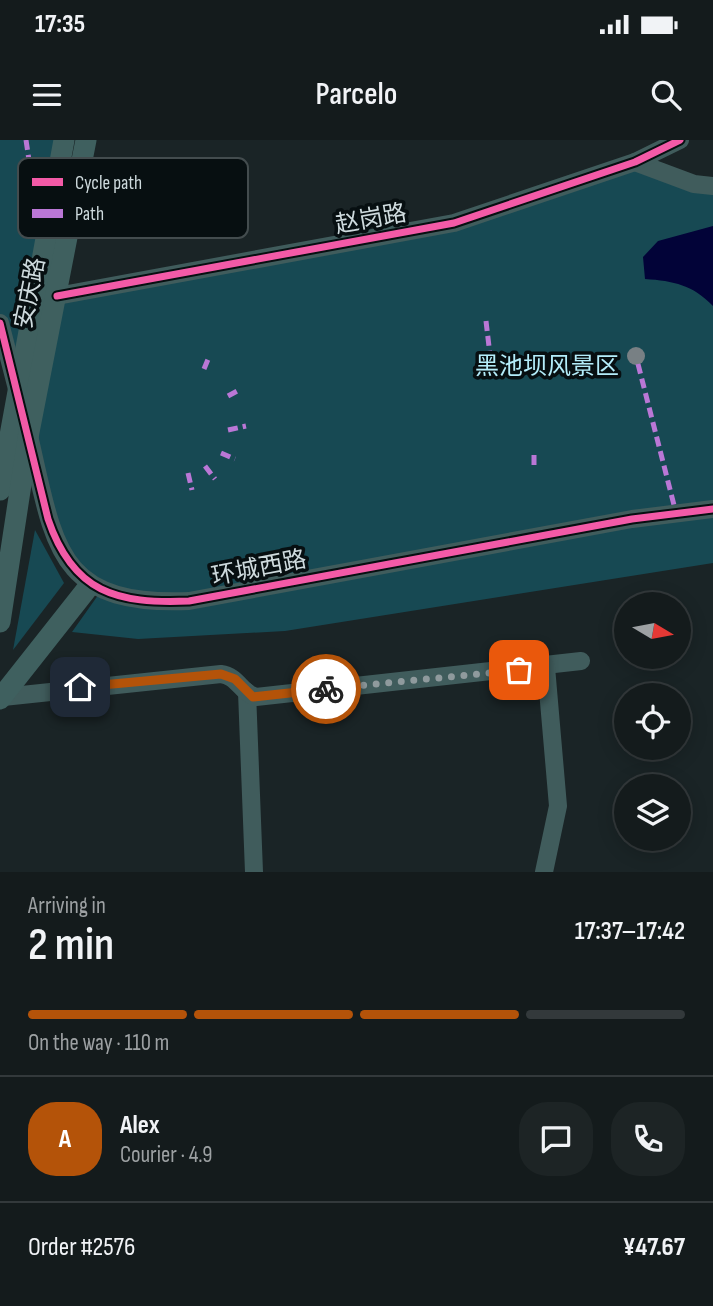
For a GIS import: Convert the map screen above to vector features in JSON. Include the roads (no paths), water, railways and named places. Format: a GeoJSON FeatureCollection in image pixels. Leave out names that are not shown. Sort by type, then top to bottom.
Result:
{"type":"FeatureCollection","features":[{"type":"Feature","properties":{"kind":"main road","name":"安庆路"},"geometry":{"type":"LineString","coordinates":[[61,158],[64,140]]}},
{"type":"Feature","properties":{"kind":"main road","name":"安庆路"},"geometry":{"type":"LineString","coordinates":[[83,158],[86,140]]}},
{"type":"Feature","properties":{"kind":"main road","name":"安庆路"},"geometry":{"type":"LineString","coordinates":[[0,483],[47,238]]}},
{"type":"Feature","properties":{"kind":"main road","name":"安庆路"},"geometry":{"type":"LineString","coordinates":[[0,622],[29,432],[68,238]]}},
{"type":"Feature","properties":{"kind":"main road"},"geometry":{"type":"LineString","coordinates":[[1,698],[90,585]]}},
{"type":"Feature","properties":{"kind":"street","name":"赵岗路"},"geometry":{"type":"LineString","coordinates":[[57,296],[454,223],[635,162],[680,140]]}},
{"type":"Feature","properties":{"kind":"street"},"geometry":{"type":"LineString","coordinates":[[635,162],[694,184],[713,186]]}},
{"type":"Feature","properties":{"kind":"street","name":"环城西路"},"geometry":{"type":"LineString","coordinates":[[0,323],[52,533],[57,544],[90,585],[121,598],[160,602],[189,601],[632,519],[713,509]]}},
{"type":"Feature","properties":{"kind":"street"},"geometry":{"type":"LineString","coordinates":[[1,698],[221,674],[235,679],[256,697],[546,667],[581,661]]}},
{"type":"Feature","properties":{"kind":"street"},"geometry":{"type":"LineString","coordinates":[[544,872],[558,806],[546,667]]}},
{"type":"Feature","properties":{"kind":"street"},"geometry":{"type":"LineString","coordinates":[[247,692],[254,872]]}},
{"type":"Feature","properties":{"kind":"park label","name":"黑池坝风景区"},"geometry":{"type":"Point","coordinates":[547,366]}}]}
